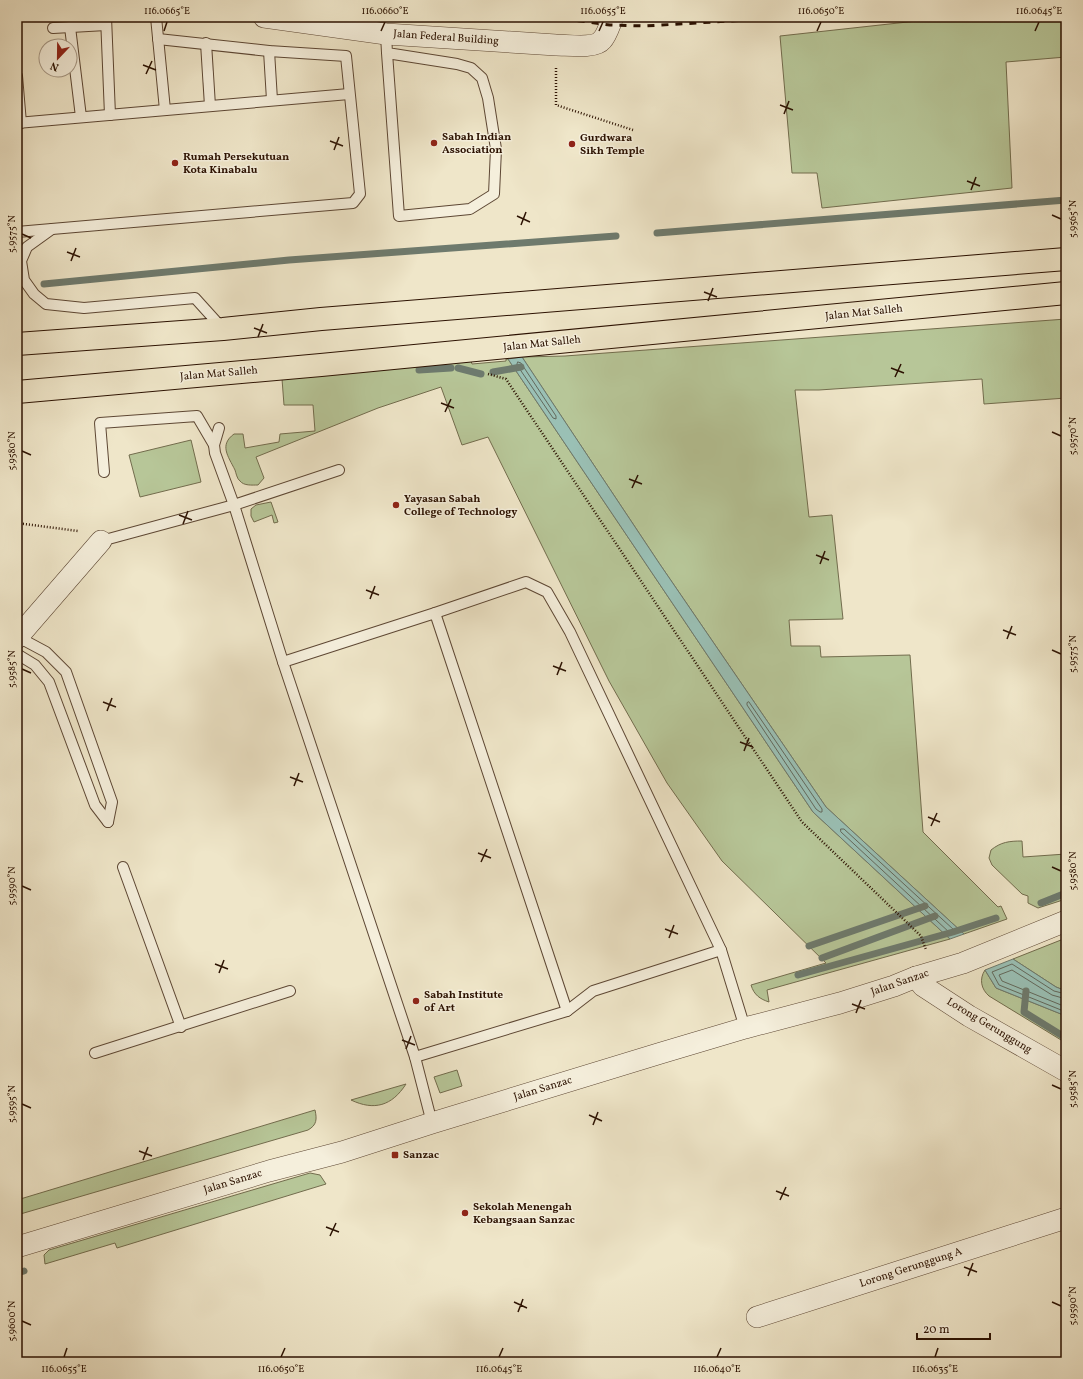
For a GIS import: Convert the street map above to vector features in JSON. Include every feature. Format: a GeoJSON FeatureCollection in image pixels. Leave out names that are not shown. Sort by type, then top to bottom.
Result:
{"type":"FeatureCollection","features":[{"type":"Feature","properties":{"kind":"main road"},"geometry":{"type":"LineString","coordinates":[[17,344],[1066,259]]}},
{"type":"Feature","properties":{"kind":"main road","name":"Jalan Mat Salleh"},"geometry":{"type":"LineString","coordinates":[[17,392],[321,365],[1066,293]]}},
{"type":"Feature","properties":{"kind":"street","name":"Jalan Federal Building"},"geometry":{"type":"LineString","coordinates":[[264,17],[386,43],[556,45],[595,45],[603,40],[613,17]]}},
{"type":"Feature","properties":{"kind":"street"},"geometry":{"type":"LineString","coordinates":[[18,643],[101,542]]}},
{"type":"Feature","properties":{"kind":"street","name":"Jalan Sanzac"},"geometry":{"type":"LineString","coordinates":[[17,1247],[262,1173],[342,1152],[432,1123],[745,1028],[840,1003],[894,986],[916,977],[963,963],[1066,921]]}},
{"type":"Feature","properties":{"kind":"street","name":"Lorong Gerunggung"},"geometry":{"type":"LineString","coordinates":[[916,977],[923,986],[969,1016],[1066,1071]]}},
{"type":"Feature","properties":{"kind":"street","name":"Lorong Gerunggung A"},"geometry":{"type":"LineString","coordinates":[[757,1317],[1066,1218]]}},
{"type":"Feature","properties":{"kind":"lane"},"geometry":{"type":"LineString","coordinates":[[156,17],[165,110]]}},
{"type":"Feature","properties":{"kind":"lane"},"geometry":{"type":"LineString","coordinates":[[54,28],[106,21],[110,115]]}},
{"type":"Feature","properties":{"kind":"lane"},"geometry":{"type":"LineString","coordinates":[[70,27],[81,117]]}},
{"type":"Feature","properties":{"kind":"lane"},"geometry":{"type":"LineString","coordinates":[[17,232],[353,203],[360,194],[346,56],[269,51],[158,39]]}},
{"type":"Feature","properties":{"kind":"lane"},"geometry":{"type":"LineString","coordinates":[[206,43],[210,106]]}},
{"type":"Feature","properties":{"kind":"lane"},"geometry":{"type":"LineString","coordinates":[[386,43],[472,68],[482,78],[488,98],[496,149],[494,194],[470,209],[399,216],[386,43]]}},
{"type":"Feature","properties":{"kind":"lane"},"geometry":{"type":"LineString","coordinates":[[269,51],[272,100]]}},
{"type":"Feature","properties":{"kind":"lane"},"geometry":{"type":"LineString","coordinates":[[17,76],[19,123],[349,94]]}},
{"type":"Feature","properties":{"kind":"lane"},"geometry":{"type":"LineString","coordinates":[[52,229],[27,247],[21,261],[24,280],[34,294],[46,304],[84,308],[195,298],[223,328]]}},
{"type":"Feature","properties":{"kind":"lane"},"geometry":{"type":"LineString","coordinates":[[104,472],[100,423],[196,416],[214,445],[217,459],[234,505],[283,662],[414,1057],[432,1123]]}},
{"type":"Feature","properties":{"kind":"lane"},"geometry":{"type":"LineString","coordinates":[[214,445],[219,428]]}},
{"type":"Feature","properties":{"kind":"lane"},"geometry":{"type":"LineString","coordinates":[[101,542],[234,505],[339,470]]}},
{"type":"Feature","properties":{"kind":"lane"},"geometry":{"type":"LineString","coordinates":[[283,662],[526,582],[547,592],[570,632],[721,950],[745,1028]]}},
{"type":"Feature","properties":{"kind":"lane"},"geometry":{"type":"LineString","coordinates":[[435,613],[567,1011]]}},
{"type":"Feature","properties":{"kind":"lane"},"geometry":{"type":"LineString","coordinates":[[18,643],[46,652],[66,672],[112,802],[108,822],[95,805],[50,682],[18,643]]}},
{"type":"Feature","properties":{"kind":"lane"},"geometry":{"type":"LineString","coordinates":[[123,867],[181,1027]]}},
{"type":"Feature","properties":{"kind":"lane"},"geometry":{"type":"LineString","coordinates":[[414,1057],[567,1011],[593,991],[721,950]]}},
{"type":"Feature","properties":{"kind":"lane"},"geometry":{"type":"LineString","coordinates":[[95,1053],[181,1027],[290,991]]}},
{"type":"Feature","properties":{"kind":"path"},"geometry":{"type":"LineString","coordinates":[[556,45],[556,105],[633,130]]}},
{"type":"Feature","properties":{"kind":"path"},"geometry":{"type":"LineString","coordinates":[[484,373],[506,379],[802,822],[921,936],[923,943]]}},
{"type":"Feature","properties":{"kind":"path"},"geometry":{"type":"LineString","coordinates":[[17,523],[78,531]]}},
{"type":"Feature","properties":{"kind":"green space"},"geometry":{"type":"Polygon","coordinates":[[[953,17],[1066,17],[1066,57],[1006,62],[1012,188],[822,208],[817,173],[792,173],[780,36],[953,17]]]}},
{"type":"Feature","properties":{"kind":"green space"},"geometry":{"type":"Polygon","coordinates":[[[1066,319],[1066,398],[984,404],[982,379],[819,390],[795,390],[809,517],[832,515],[843,619],[789,620],[791,646],[820,646],[821,657],[910,655],[923,832],[998,907],[1001,906],[1007,919],[964,934],[826,807],[659,563],[522,357],[565,356],[1066,319]]]}},
{"type":"Feature","properties":{"kind":"green space"},"geometry":{"type":"Polygon","coordinates":[[[506,359],[508,359],[813,812],[950,939],[767,990],[769,1002],[760,998],[756,994],[751,985],[826,963],[722,861],[667,783],[609,681],[488,437],[462,445],[441,387],[378,408],[256,457],[264,478],[258,485],[242,483],[239,480],[226,451],[227,442],[234,434],[243,434],[245,448],[279,442],[280,434],[315,431],[313,405],[284,405],[282,379],[471,361],[472,364],[506,361],[506,359]]]}},
{"type":"Feature","properties":{"kind":"green space"},"geometry":{"type":"Polygon","coordinates":[[[191,440],[201,482],[140,497],[129,455],[191,440]]]}},
{"type":"Feature","properties":{"kind":"green space"},"geometry":{"type":"Polygon","coordinates":[[[271,502],[278,522],[274,523],[272,515],[254,522],[251,516],[251,509],[256,505],[271,502]]]}},
{"type":"Feature","properties":{"kind":"green space"},"geometry":{"type":"Polygon","coordinates":[[[1022,841],[1023,857],[1066,854],[1066,899],[1038,908],[1028,903],[1028,896],[1022,894],[992,865],[989,858],[991,850],[1005,842],[1022,841]]]}},
{"type":"Feature","properties":{"kind":"green space"},"geometry":{"type":"Polygon","coordinates":[[[1066,938],[1066,991],[1056,987],[1013,959],[1066,938]]]}},
{"type":"Feature","properties":{"kind":"green space"},"geometry":{"type":"Polygon","coordinates":[[[985,970],[996,988],[1066,1016],[1066,1043],[989,996],[984,990],[982,984],[982,977],[985,970]]]}},
{"type":"Feature","properties":{"kind":"green space"},"geometry":{"type":"Polygon","coordinates":[[[457,1070],[462,1086],[440,1093],[434,1077],[457,1070]]]}},
{"type":"Feature","properties":{"kind":"green space"},"geometry":{"type":"Polygon","coordinates":[[[406,1084],[389,1102],[375,1106],[351,1100],[406,1084]]]}},
{"type":"Feature","properties":{"kind":"green space"},"geometry":{"type":"Polygon","coordinates":[[[315,1110],[316,1122],[308,1130],[17,1215],[17,1200],[315,1110]]]}},
{"type":"Feature","properties":{"kind":"green space"},"geometry":{"type":"Polygon","coordinates":[[[310,1173],[320,1175],[326,1184],[117,1248],[115,1243],[45,1264],[44,1255],[49,1250],[310,1173]]]}},
{"type":"Feature","properties":{"kind":"water"},"geometry":{"type":"Polygon","coordinates":[[[522,357],[659,563],[826,807],[964,934],[950,939],[813,812],[508,359],[522,357]]]}},
{"type":"Feature","properties":{"kind":"water"},"geometry":{"type":"Polygon","coordinates":[[[1013,959],[1056,987],[1066,991],[1066,1016],[996,988],[985,970],[1013,959]]]}},
{"type":"Feature","properties":{"kind":"waterway"},"geometry":{"type":"LineString","coordinates":[[657,233],[1066,200]]}},
{"type":"Feature","properties":{"kind":"waterway"},"geometry":{"type":"LineString","coordinates":[[44,284],[289,260],[616,236]]}},
{"type":"Feature","properties":{"kind":"waterway"},"geometry":{"type":"LineString","coordinates":[[493,372],[521,367]]}},
{"type":"Feature","properties":{"kind":"waterway"},"geometry":{"type":"LineString","coordinates":[[419,370],[451,368]]}},
{"type":"Feature","properties":{"kind":"waterway"},"geometry":{"type":"LineString","coordinates":[[458,368],[481,374]]}},
{"type":"Feature","properties":{"kind":"waterway"},"geometry":{"type":"LineString","coordinates":[[1041,903],[1066,893]]}},
{"type":"Feature","properties":{"kind":"waterway"},"geometry":{"type":"LineString","coordinates":[[809,946],[925,906]]}},
{"type":"Feature","properties":{"kind":"waterway"},"geometry":{"type":"LineString","coordinates":[[822,958],[935,916]]}},
{"type":"Feature","properties":{"kind":"waterway"},"geometry":{"type":"LineString","coordinates":[[798,975],[953,932],[996,918]]}},
{"type":"Feature","properties":{"kind":"waterway"},"geometry":{"type":"LineString","coordinates":[[1026,991],[1024,1012],[1066,1038]]}},
{"type":"Feature","properties":{"kind":"waterway"},"geometry":{"type":"LineString","coordinates":[[17,1273],[24,1271]]}},
{"type":"Feature","properties":{"kind":"railway"},"geometry":{"type":"LineString","coordinates":[[550,17],[610,25],[645,26],[798,17]]}},
{"type":"Feature","properties":{"kind":"place","name":"Sabah Indian Association"},"geometry":{"type":"Point","coordinates":[434,143]}},
{"type":"Feature","properties":{"kind":"place","name":"Gurdwara Sikh Temple"},"geometry":{"type":"Point","coordinates":[572,144]}},
{"type":"Feature","properties":{"kind":"place","name":"Rumah Persekutuan Kota Kinabalu"},"geometry":{"type":"Point","coordinates":[175,163]}},
{"type":"Feature","properties":{"kind":"place","name":"Yayasan Sabah College of Technology"},"geometry":{"type":"Point","coordinates":[396,505]}},
{"type":"Feature","properties":{"kind":"place","name":"Sabah Institute of Art"},"geometry":{"type":"Point","coordinates":[416,1001]}},
{"type":"Feature","properties":{"kind":"place","name":"Sanzac"},"geometry":{"type":"Point","coordinates":[395,1155]}},
{"type":"Feature","properties":{"kind":"place","name":"Sekolah Menengah Kebangsaan Sanzac"},"geometry":{"type":"Point","coordinates":[465,1213]}}]}
